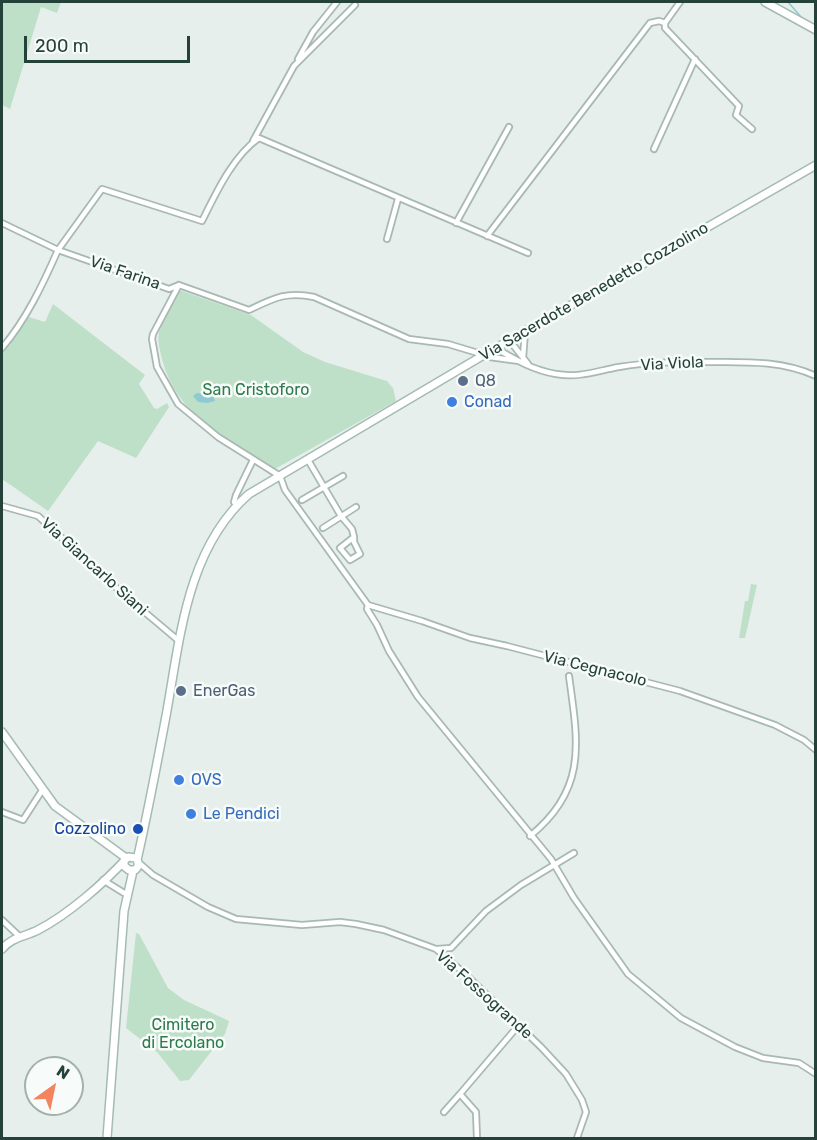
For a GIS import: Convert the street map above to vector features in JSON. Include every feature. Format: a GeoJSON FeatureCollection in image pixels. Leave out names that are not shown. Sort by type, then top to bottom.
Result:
{"type":"FeatureCollection","features":[{"type":"Feature","properties":{"kind":"main road"},"geometry":{"type":"LineString","coordinates":[[765,2],[816,30]]}},
{"type":"Feature","properties":{"kind":"main road","name":"Via Sacerdote Benedetto Cozzolino"},"geometry":{"type":"LineString","coordinates":[[127,864],[137,868],[184,613],[202,559],[236,505],[249,494],[482,356],[816,165]]}},
{"type":"Feature","properties":{"kind":"main road"},"geometry":{"type":"LineString","coordinates":[[2,732],[55,806],[127,864]]}},
{"type":"Feature","properties":{"kind":"main road","name":"Via Sacerdote Benedetto Cozzolino"},"geometry":{"type":"LineString","coordinates":[[125,905],[127,864],[143,832]]}},
{"type":"Feature","properties":{"kind":"main road"},"geometry":{"type":"LineString","coordinates":[[2,949],[10,940],[37,931],[66,912],[109,875],[127,864],[138,861]]}},
{"type":"Feature","properties":{"kind":"main road","name":"Via Sacerdote Benedetto Cozzolino"},"geometry":{"type":"LineString","coordinates":[[107,1138],[127,864]]}},
{"type":"Feature","properties":{"kind":"street"},"geometry":{"type":"LineString","coordinates":[[2,348],[13,335],[46,277],[58,250],[102,189],[202,221],[223,179],[252,143],[313,32],[337,2]]}},
{"type":"Feature","properties":{"kind":"street"},"geometry":{"type":"LineString","coordinates":[[680,2],[665,23],[665,28],[738,106],[736,115],[752,129]]}},
{"type":"Feature","properties":{"kind":"street"},"geometry":{"type":"LineString","coordinates":[[294,66],[355,5]]}},
{"type":"Feature","properties":{"kind":"street"},"geometry":{"type":"LineString","coordinates":[[487,236],[650,23],[659,21],[665,23]]}},
{"type":"Feature","properties":{"kind":"street"},"geometry":{"type":"LineString","coordinates":[[654,149],[696,59]]}},
{"type":"Feature","properties":{"kind":"street"},"geometry":{"type":"LineString","coordinates":[[456,223],[509,127]]}},
{"type":"Feature","properties":{"kind":"street"},"geometry":{"type":"LineString","coordinates":[[252,143],[259,138],[528,253]]}},
{"type":"Feature","properties":{"kind":"street"},"geometry":{"type":"LineString","coordinates":[[387,239],[398,199]]}},
{"type":"Feature","properties":{"kind":"street","name":"Via Farina"},"geometry":{"type":"LineString","coordinates":[[2,223],[58,250],[169,289],[179,285],[249,310],[276,296],[301,294],[314,297],[410,339],[448,344],[482,356]]}},
{"type":"Feature","properties":{"kind":"street"},"geometry":{"type":"LineString","coordinates":[[179,285],[152,339],[157,367],[178,404],[218,437],[280,476],[285,490],[368,605],[367,609],[389,651],[418,698],[551,859],[574,898],[628,974],[681,1018],[735,1047],[763,1058],[800,1063],[816,1074]]}},
{"type":"Feature","properties":{"kind":"street"},"geometry":{"type":"LineString","coordinates":[[482,356],[521,360],[525,332]]}},
{"type":"Feature","properties":{"kind":"street","name":"Via Viola"},"geometry":{"type":"LineString","coordinates":[[510,341],[521,360]]}},
{"type":"Feature","properties":{"kind":"street","name":"Via Viola"},"geometry":{"type":"LineString","coordinates":[[497,349],[534,369],[558,374],[586,375],[664,362],[751,362],[778,364],[816,376]]}},
{"type":"Feature","properties":{"kind":"street"},"geometry":{"type":"LineString","coordinates":[[236,505],[234,501],[236,495],[253,460]]}},
{"type":"Feature","properties":{"kind":"street"},"geometry":{"type":"LineString","coordinates":[[308,460],[341,516],[352,529],[354,537],[354,542],[360,554],[350,560],[340,548],[354,537]]}},
{"type":"Feature","properties":{"kind":"street"},"geometry":{"type":"LineString","coordinates":[[302,500],[343,476]]}},
{"type":"Feature","properties":{"kind":"street","name":"Via Giancarlo Siani"},"geometry":{"type":"LineString","coordinates":[[2,506],[38,516],[122,594],[178,641]]}},
{"type":"Feature","properties":{"kind":"street"},"geometry":{"type":"LineString","coordinates":[[322,528],[356,507]]}},
{"type":"Feature","properties":{"kind":"street","name":"Via Cegnacolo"},"geometry":{"type":"LineString","coordinates":[[368,605],[470,638],[680,691],[775,725],[804,740],[816,750]]}},
{"type":"Feature","properties":{"kind":"street"},"geometry":{"type":"LineString","coordinates":[[530,836],[545,823],[570,788],[576,753],[575,720],[569,676]]}},
{"type":"Feature","properties":{"kind":"street"},"geometry":{"type":"LineString","coordinates":[[2,812],[23,820],[43,789]]}},
{"type":"Feature","properties":{"kind":"street"},"geometry":{"type":"LineString","coordinates":[[436,949],[451,948],[486,911],[521,885],[574,853]]}},
{"type":"Feature","properties":{"kind":"street"},"geometry":{"type":"LineString","coordinates":[[138,861],[153,875]]}},
{"type":"Feature","properties":{"kind":"street"},"geometry":{"type":"LineString","coordinates":[[127,864],[153,875]]}},
{"type":"Feature","properties":{"kind":"street","name":"Via Fossogrande"},"geometry":{"type":"LineString","coordinates":[[153,875],[208,907],[236,919],[302,925],[340,922],[356,924],[384,930],[436,949],[464,973],[557,1064],[582,1100],[586,1112],[577,1138]]}},
{"type":"Feature","properties":{"kind":"street"},"geometry":{"type":"LineString","coordinates":[[103,880],[124,893]]}},
{"type":"Feature","properties":{"kind":"street"},"geometry":{"type":"LineString","coordinates":[[2,920],[19,936]]}},
{"type":"Feature","properties":{"kind":"street"},"geometry":{"type":"LineString","coordinates":[[444,1112],[518,1026]]}},
{"type":"Feature","properties":{"kind":"street"},"geometry":{"type":"LineString","coordinates":[[460,1094],[476,1112],[477,1138]]}},
{"type":"Feature","properties":{"kind":"green space"},"geometry":{"type":"Polygon","coordinates":[[[2,2],[61,2],[57,13],[41,7],[10,109],[2,105],[2,2]]]}},
{"type":"Feature","properties":{"kind":"green space","name":"San Cristoforo"},"geometry":{"type":"Polygon","coordinates":[[[179,290],[251,315],[303,352],[325,362],[387,381],[393,388],[396,401],[273,470],[206,425],[191,411],[169,379],[162,359],[158,335],[179,290]]]}},
{"type":"Feature","properties":{"kind":"green space"},"geometry":{"type":"Polygon","coordinates":[[[53,304],[145,375],[139,384],[154,408],[157,409],[167,403],[169,407],[136,458],[98,441],[48,511],[2,479],[2,351],[29,317],[45,322],[53,304]]]}},
{"type":"Feature","properties":{"kind":"green space"},"geometry":{"type":"Polygon","coordinates":[[[751,584],[757,585],[745,638],[739,638],[745,601],[748,601],[751,584]]]}},
{"type":"Feature","properties":{"kind":"green space","name":"Cimitero di Ercolano"},"geometry":{"type":"Polygon","coordinates":[[[136,933],[139,934],[168,988],[184,1000],[229,1021],[225,1034],[189,1080],[180,1081],[157,1052],[126,1028],[136,933]]]}},
{"type":"Feature","properties":{"kind":"water"},"geometry":{"type":"Polygon","coordinates":[[[197,393],[213,395],[215,401],[198,402],[193,396],[197,393]]]}},
{"type":"Feature","properties":{"kind":"waterway"},"geometry":{"type":"LineString","coordinates":[[788,2],[802,18]]}},
{"type":"Feature","properties":{"kind":"place","name":"Q8"},"geometry":{"type":"Point","coordinates":[463,381]}},
{"type":"Feature","properties":{"kind":"place","name":"Conad"},"geometry":{"type":"Point","coordinates":[452,402]}},
{"type":"Feature","properties":{"kind":"place","name":"EnerGas"},"geometry":{"type":"Point","coordinates":[181,691]}},
{"type":"Feature","properties":{"kind":"place","name":"OVS"},"geometry":{"type":"Point","coordinates":[179,780]}},
{"type":"Feature","properties":{"kind":"place","name":"Le Pendici"},"geometry":{"type":"Point","coordinates":[191,814]}},
{"type":"Feature","properties":{"kind":"place","name":"Cozzolino"},"geometry":{"type":"Point","coordinates":[138,829]}}]}
